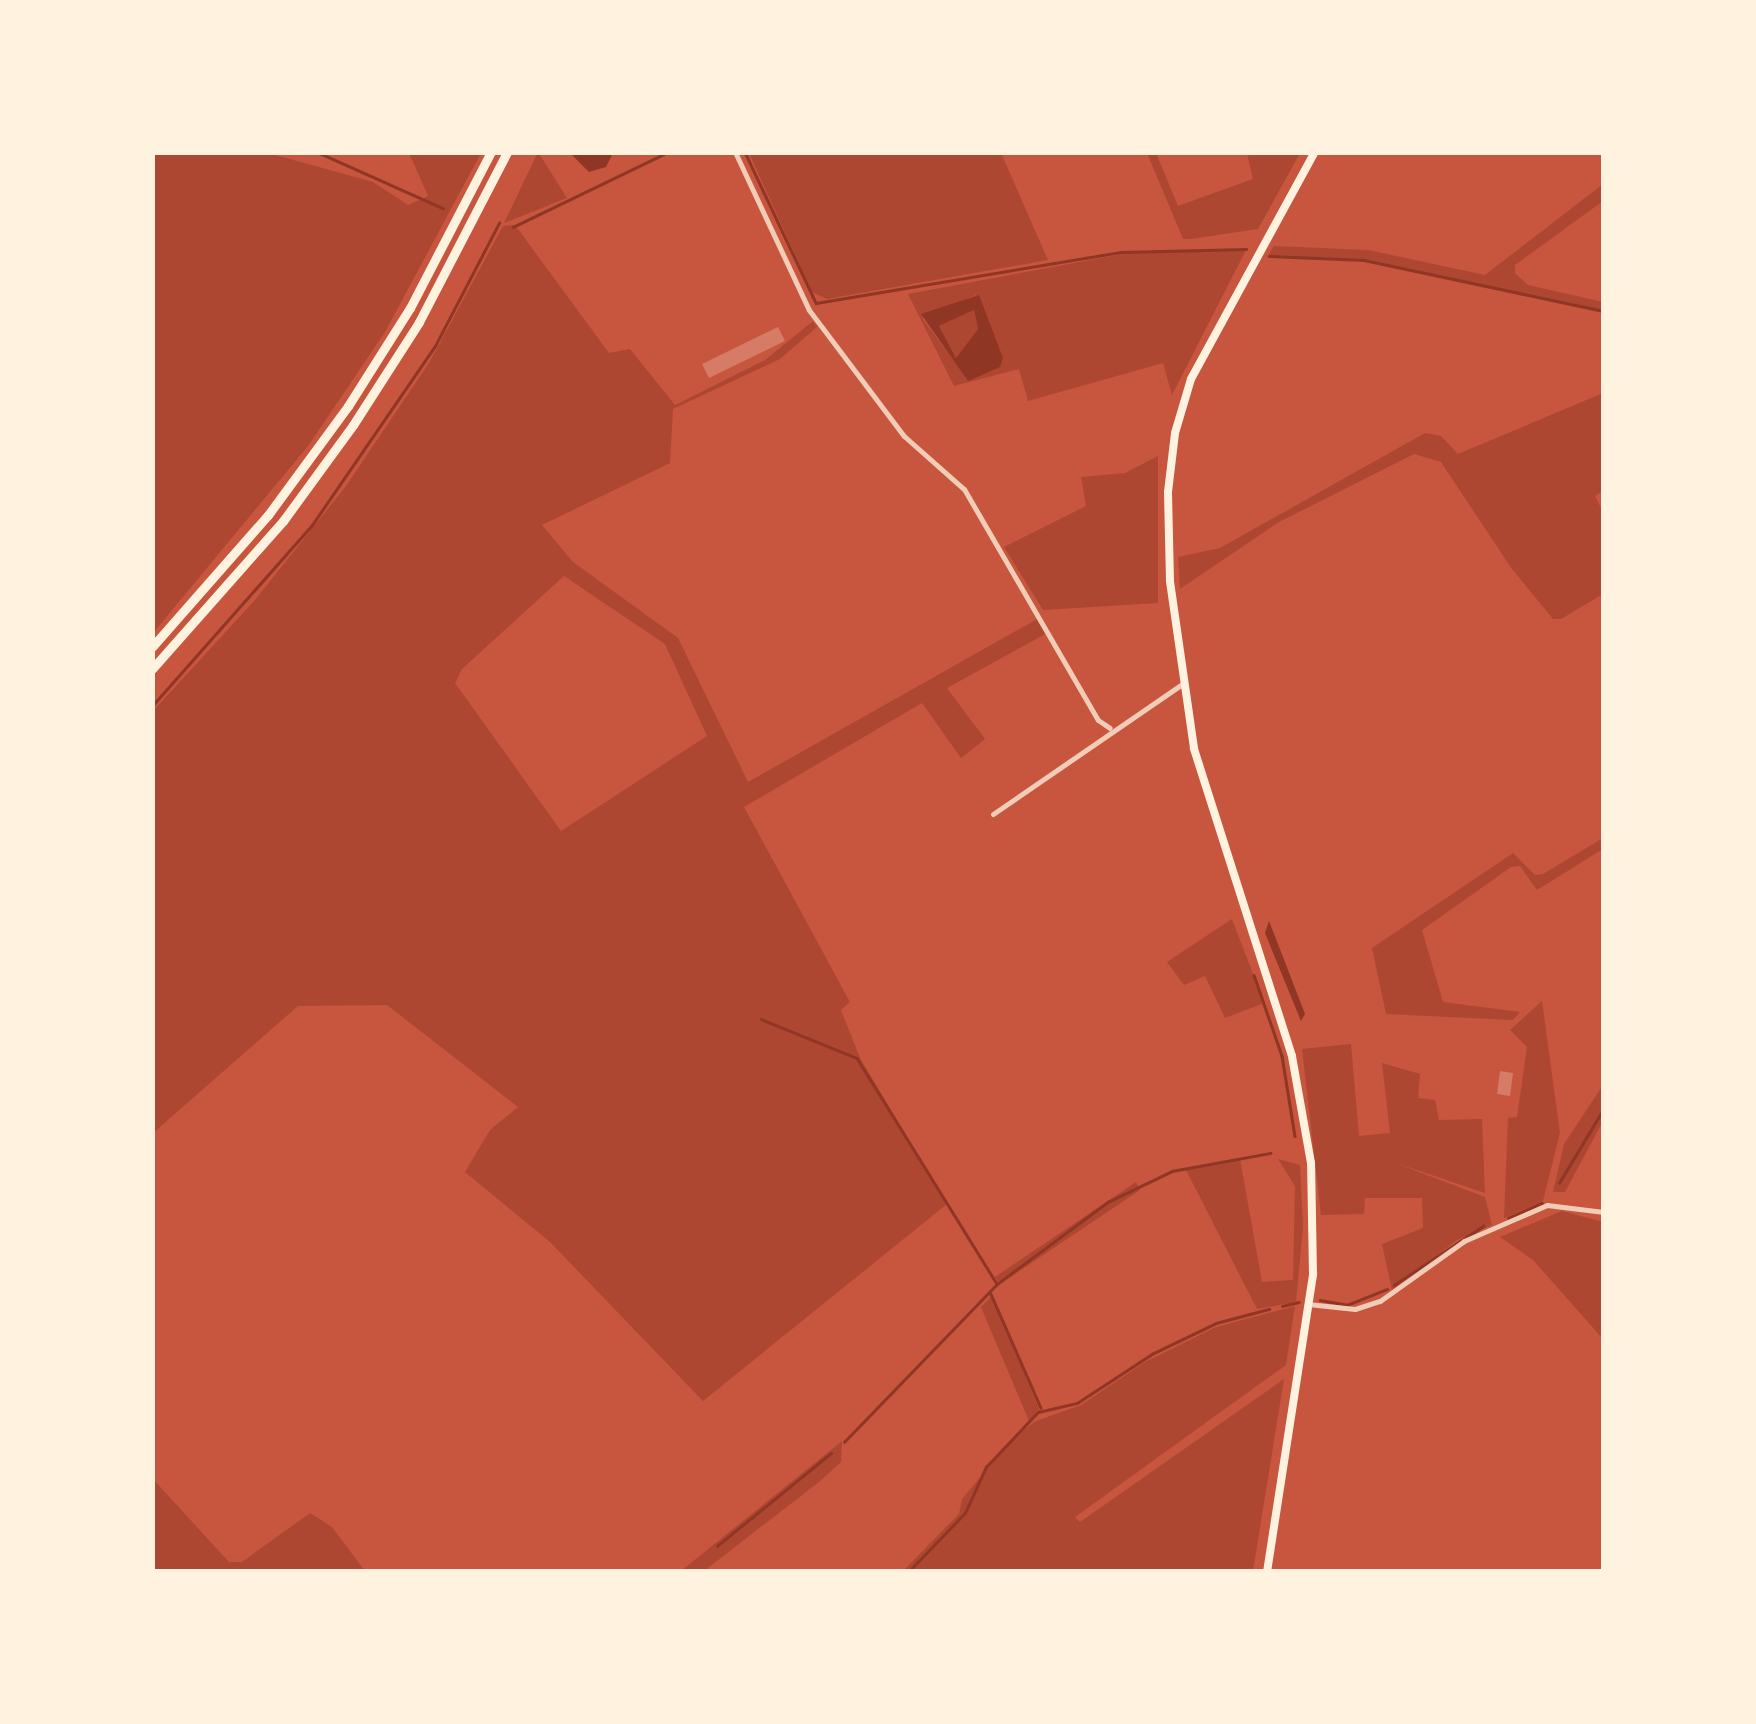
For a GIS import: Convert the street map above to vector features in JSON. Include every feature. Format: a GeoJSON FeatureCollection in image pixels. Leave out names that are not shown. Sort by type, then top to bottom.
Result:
{"type":"FeatureCollection","features":[{"type":"Feature","properties":{"kind":"highway"},"geometry":{"type":"LineString","coordinates":[[152,647],[248,540],[348,406],[410,308],[491,152]]}},
{"type":"Feature","properties":{"kind":"highway"},"geometry":{"type":"LineString","coordinates":[[152,669],[240,574],[354,424],[419,322],[507,152]]}},
{"type":"Feature","properties":{"kind":"main road"},"geometry":{"type":"LineString","coordinates":[[1266,1572],[1308,1304],[1316,1220],[1299,1087],[1202,783],[1182,685],[1168,537],[1171,452],[1181,407],[1202,356],[1315,152]]}},
{"type":"Feature","properties":{"kind":"street"},"geometry":{"type":"LineString","coordinates":[[735,152],[809,310],[904,436],[964,489],[1081,692],[1110,728]]}},
{"type":"Feature","properties":{"kind":"street"},"geometry":{"type":"LineString","coordinates":[[993,814],[1110,728],[1182,685]]}},
{"type":"Feature","properties":{"kind":"street"},"geometry":{"type":"LineString","coordinates":[[1308,1304],[1354,1309],[1380,1301],[1464,1241],[1548,1205],[1574,1203],[1604,1212]]}},
{"type":"Feature","properties":{"kind":"shaded area"},"geometry":{"type":"Polygon","coordinates":[[[153,152],[268,153],[373,182],[408,205],[428,196],[409,153],[481,153],[385,332],[308,446],[153,633],[153,152]]]}},
{"type":"Feature","properties":{"kind":"shaded area"},"geometry":{"type":"Polygon","coordinates":[[[538,152],[567,198],[504,223],[505,221],[538,152]]]}},
{"type":"Feature","properties":{"kind":"shaded area"},"geometry":{"type":"Polygon","coordinates":[[[570,152],[613,153],[606,167],[589,172],[570,152]]]}},
{"type":"Feature","properties":{"kind":"shaded area"},"geometry":{"type":"Polygon","coordinates":[[[749,153],[1001,153],[1048,260],[827,299],[812,292],[749,153]]]}},
{"type":"Feature","properties":{"kind":"shaded area"},"geometry":{"type":"Polygon","coordinates":[[[1147,153],[1156,153],[1178,206],[1253,179],[1247,153],[1300,153],[1258,229],[1183,239],[1147,153]]]}},
{"type":"Feature","properties":{"kind":"shaded area"},"geometry":{"type":"Polygon","coordinates":[[[1603,184],[1603,201],[1515,265],[1515,273],[1528,285],[1603,302],[1603,313],[1360,260],[1267,257],[1274,246],[1368,250],[1485,275],[1603,184]]]}},
{"type":"Feature","properties":{"kind":"shaded area"},"geometry":{"type":"Polygon","coordinates":[[[515,225],[609,353],[630,349],[675,405],[765,360],[813,321],[817,327],[780,359],[673,409],[670,463],[542,525],[573,562],[678,638],[748,782],[1039,618],[1047,633],[947,688],[985,739],[961,758],[922,703],[744,807],[850,1002],[841,1010],[860,1058],[947,1204],[703,1401],[550,1242],[465,1172],[490,1130],[518,1107],[387,1005],[298,1006],[153,1133],[153,711],[255,600],[346,486],[429,363],[503,226],[515,225]],[[564,576],[462,669],[455,683],[561,831],[707,736],[665,644],[564,576]]]}},
{"type":"Feature","properties":{"kind":"shaded area"},"geometry":{"type":"Polygon","coordinates":[[[1246,250],[1172,395],[1163,363],[1028,401],[1019,369],[954,386],[908,294],[1133,252],[1246,250]],[[976,295],[922,318],[963,373],[998,351],[976,295]]]}},
{"type":"Feature","properties":{"kind":"shaded area"},"geometry":{"type":"Polygon","coordinates":[[[979,295],[1003,358],[1000,367],[968,381],[921,314],[979,295]],[[974,310],[939,326],[956,358],[978,329],[974,310]]]}},
{"type":"Feature","properties":{"kind":"shaded area"},"geometry":{"type":"Polygon","coordinates":[[[974,310],[978,329],[956,358],[939,326],[974,310]]]}},
{"type":"Feature","properties":{"kind":"shaded area"},"geometry":{"type":"Polygon","coordinates":[[[1603,393],[1603,491],[1595,496],[1603,512],[1603,594],[1561,619],[1553,619],[1512,569],[1441,462],[1414,454],[1279,522],[1180,589],[1178,557],[1220,548],[1425,433],[1441,436],[1458,454],[1603,393]]]}},
{"type":"Feature","properties":{"kind":"shaded area"},"geometry":{"type":"Polygon","coordinates":[[[1158,456],[1158,603],[1043,610],[1004,547],[1086,506],[1081,477],[1125,473],[1158,456]]]}},
{"type":"Feature","properties":{"kind":"shaded area"},"geometry":{"type":"Polygon","coordinates":[[[1603,838],[1603,849],[1537,890],[1520,866],[1511,867],[1422,930],[1443,1002],[1520,1012],[1513,1020],[1386,1014],[1372,948],[1513,853],[1535,875],[1543,874],[1603,838]]]}},
{"type":"Feature","properties":{"kind":"shaded area"},"geometry":{"type":"Polygon","coordinates":[[[1232,919],[1264,1003],[1225,1018],[1205,976],[1184,985],[1167,962],[1232,919]]]}},
{"type":"Feature","properties":{"kind":"shaded area"},"geometry":{"type":"Polygon","coordinates":[[[1269,921],[1305,1014],[1301,1021],[1265,933],[1269,921]]]}},
{"type":"Feature","properties":{"kind":"shaded area"},"geometry":{"type":"Polygon","coordinates":[[[1542,1001],[1560,1133],[1543,1201],[1504,1218],[1508,1118],[1517,1117],[1527,1047],[1510,1030],[1542,1001]]]}},
{"type":"Feature","properties":{"kind":"shaded area"},"geometry":{"type":"Polygon","coordinates":[[[1351,1044],[1359,1136],[1390,1133],[1382,1063],[1420,1074],[1418,1098],[1435,1100],[1439,1120],[1482,1119],[1485,1193],[1393,1162],[1485,1197],[1492,1225],[1457,1240],[1392,1290],[1382,1244],[1423,1228],[1422,1198],[1365,1198],[1364,1214],[1321,1215],[1302,1049],[1351,1044]]]}},
{"type":"Feature","properties":{"kind":"shaded area"},"geometry":{"type":"Polygon","coordinates":[[[1603,1085],[1603,1121],[1565,1192],[1553,1192],[1564,1144],[1603,1085]]]}},
{"type":"Feature","properties":{"kind":"shaded area"},"geometry":{"type":"Polygon","coordinates":[[[1240,1159],[1262,1282],[1293,1280],[1295,1186],[1278,1159],[1300,1165],[1303,1227],[1296,1302],[1257,1309],[1186,1170],[1240,1159]]]}},
{"type":"Feature","properties":{"kind":"shaded area"},"geometry":{"type":"Polygon","coordinates":[[[1136,1182],[1140,1190],[1000,1284],[995,1277],[1136,1182]]]}},
{"type":"Feature","properties":{"kind":"shaded area"},"geometry":{"type":"Polygon","coordinates":[[[1562,1211],[1603,1222],[1603,1339],[1533,1260],[1500,1237],[1562,1211]]]}},
{"type":"Feature","properties":{"kind":"shaded area"},"geometry":{"type":"Polygon","coordinates":[[[992,1296],[1039,1409],[1029,1421],[981,1307],[992,1296]]]}},
{"type":"Feature","properties":{"kind":"shaded area"},"geometry":{"type":"Polygon","coordinates":[[[1295,1306],[1286,1365],[1075,1517],[1080,1522],[1284,1379],[1253,1571],[903,1571],[959,1514],[962,1499],[1014,1437],[1036,1421],[1081,1405],[1145,1362],[1216,1327],[1295,1306]]]}},
{"type":"Feature","properties":{"kind":"shaded area"},"geometry":{"type":"Polygon","coordinates":[[[842,1441],[841,1462],[819,1482],[704,1571],[681,1571],[842,1441]]]}},
{"type":"Feature","properties":{"kind":"shaded area"},"geometry":{"type":"Polygon","coordinates":[[[152,1478],[229,1562],[242,1562],[310,1513],[332,1527],[365,1571],[153,1571],[152,1478]]]}},
{"type":"Feature","properties":{"kind":"building"},"geometry":{"type":"Polygon","coordinates":[[[778,327],[785,341],[709,378],[702,364],[778,327]]]}},
{"type":"Feature","properties":{"kind":"building"},"geometry":{"type":"Polygon","coordinates":[[[1500,1071],[1513,1073],[1510,1096],[1497,1094],[1500,1071]]]}},
{"type":"Feature","properties":{"kind":"waterway"},"geometry":{"type":"LineString","coordinates":[[317,152],[443,208]]}},
{"type":"Feature","properties":{"kind":"waterway"},"geometry":{"type":"LineString","coordinates":[[513,227],[668,152]]}},
{"type":"Feature","properties":{"kind":"waterway"},"geometry":{"type":"LineString","coordinates":[[745,152],[816,303],[1121,252],[1246,249]]}},
{"type":"Feature","properties":{"kind":"waterway"},"geometry":{"type":"LineString","coordinates":[[152,706],[312,525],[435,346],[499,223]]}},
{"type":"Feature","properties":{"kind":"waterway"},"geometry":{"type":"LineString","coordinates":[[1269,256],[1364,260],[1604,311]]}},
{"type":"Feature","properties":{"kind":"waterway"},"geometry":{"type":"LineString","coordinates":[[1254,975],[1282,1056],[1295,1136]]}},
{"type":"Feature","properties":{"kind":"waterway"},"geometry":{"type":"LineString","coordinates":[[761,1019],[857,1058],[996,1282]]}},
{"type":"Feature","properties":{"kind":"waterway"},"geometry":{"type":"LineString","coordinates":[[1559,1183],[1604,1108]]}},
{"type":"Feature","properties":{"kind":"waterway"},"geometry":{"type":"LineString","coordinates":[[844,1442],[997,1284],[1108,1202],[1172,1171],[1270,1153]]}},
{"type":"Feature","properties":{"kind":"waterway"},"geometry":{"type":"LineString","coordinates":[[1508,1218],[1542,1203]]}},
{"type":"Feature","properties":{"kind":"waterway"},"geometry":{"type":"LineString","coordinates":[[1394,1285],[1483,1226]]}},
{"type":"Feature","properties":{"kind":"waterway"},"geometry":{"type":"LineString","coordinates":[[1320,1300],[1347,1305],[1387,1289]]}},
{"type":"Feature","properties":{"kind":"waterway"},"geometry":{"type":"LineString","coordinates":[[991,1294],[1041,1408]]}},
{"type":"Feature","properties":{"kind":"waterway"},"geometry":{"type":"LineString","coordinates":[[1282,1306],[1299,1302]]}},
{"type":"Feature","properties":{"kind":"waterway"},"geometry":{"type":"LineString","coordinates":[[908,1572],[965,1513],[986,1467],[1038,1412],[1077,1403],[1152,1354],[1216,1323],[1269,1309]]}},
{"type":"Feature","properties":{"kind":"waterway"},"geometry":{"type":"LineString","coordinates":[[717,1546],[831,1453]]}}]}
